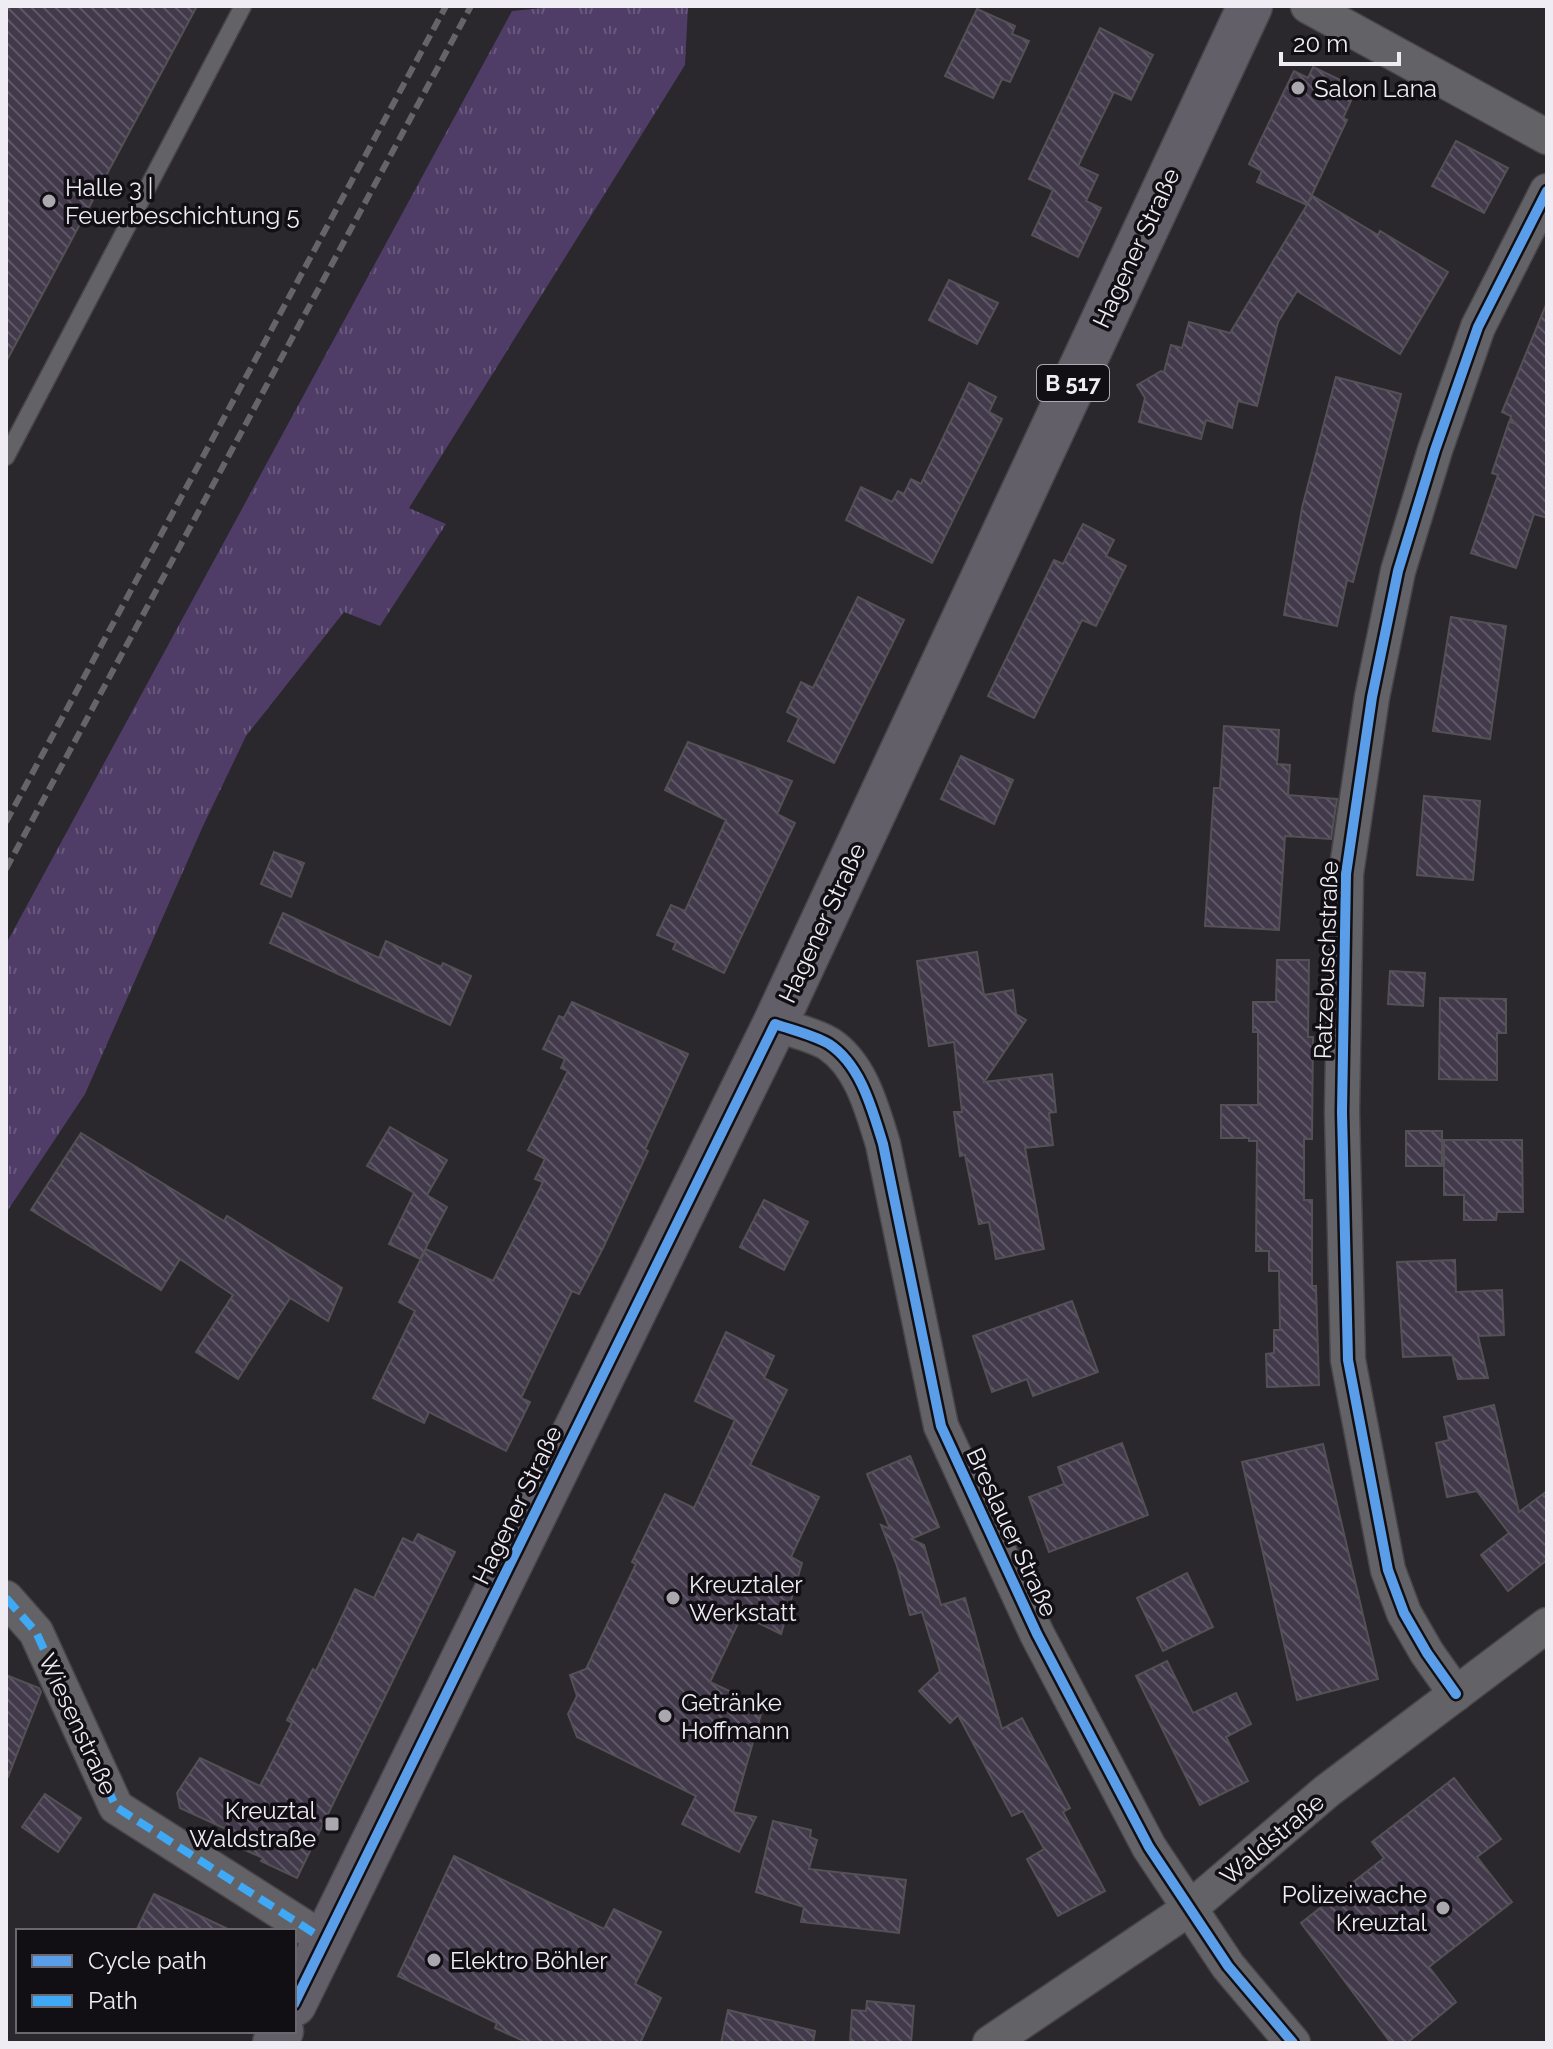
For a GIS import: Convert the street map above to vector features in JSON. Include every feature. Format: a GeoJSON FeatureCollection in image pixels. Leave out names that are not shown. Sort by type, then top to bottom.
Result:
{"type":"FeatureCollection","features":[{"type":"Feature","properties":{"kind":"main road","name":"Hagener Straße"},"geometry":{"type":"LineString","coordinates":[[296,2000],[775,1024],[1250,6]]}},
{"type":"Feature","properties":{"kind":"street"},"geometry":{"type":"LineString","coordinates":[[1308,6],[1547,137]]}},
{"type":"Feature","properties":{"kind":"street","name":"Ratzebuschstraße"},"geometry":{"type":"LineString","coordinates":[[1456,1694],[1404,1613],[1388,1570],[1348,1360],[1342,1112],[1346,874],[1372,697],[1398,571],[1435,450],[1478,327],[1547,191]]}},
{"type":"Feature","properties":{"kind":"street","name":"Breslauer Straße"},"geometry":{"type":"LineString","coordinates":[[775,1024],[827,1043],[842,1054],[858,1077],[883,1144],[941,1426],[1037,1634],[1149,1847],[1228,1966],[1293,2043]]}},
{"type":"Feature","properties":{"kind":"street","name":"Wiesenstraße"},"geometry":{"type":"LineString","coordinates":[[6,1598],[36,1632],[116,1807],[325,1940]]}},
{"type":"Feature","properties":{"kind":"street","name":"Waldstraße"},"geometry":{"type":"LineString","coordinates":[[990,2043],[1190,1908],[1327,1791],[1547,1625]]}},
{"type":"Feature","properties":{"kind":"lane"},"geometry":{"type":"LineString","coordinates":[[6,457],[243,6]]}},
{"type":"Feature","properties":{"kind":"green space"},"geometry":{"type":"Polygon","coordinates":[[[563,6],[688,6],[685,65],[409,508],[446,524],[380,626],[344,612],[246,736],[85,1094],[6,1213],[6,944],[512,11],[563,6]]]}},
{"type":"Feature","properties":{"kind":"building","name":"Halle 3 | Feuerbeschichtung 5"},"geometry":{"type":"Polygon","coordinates":[[[6,6],[197,6],[6,362],[6,6]]]}},
{"type":"Feature","properties":{"kind":"building"},"geometry":{"type":"Polygon","coordinates":[[[977,9],[1015,26],[1012,34],[1029,41],[1010,82],[1002,79],[993,98],[945,76],[977,9]]]}},
{"type":"Feature","properties":{"kind":"building"},"geometry":{"type":"Polygon","coordinates":[[[1100,28],[1153,55],[1131,100],[1114,92],[1078,166],[1098,175],[1086,201],[1101,208],[1078,257],[1032,235],[1053,190],[1029,179],[1100,28]]]}},
{"type":"Feature","properties":{"kind":"building"},"geometry":{"type":"Polygon","coordinates":[[[1313,67],[1357,88],[1343,118],[1347,120],[1308,203],[1313,196],[1448,272],[1400,354],[1297,291],[1278,322],[1257,406],[1238,401],[1232,428],[1206,420],[1201,439],[1139,422],[1145,398],[1137,385],[1164,372],[1171,345],[1182,348],[1189,322],[1230,333],[1307,205],[1257,182],[1262,171],[1249,164],[1294,71],[1308,78],[1313,67]]]}},
{"type":"Feature","properties":{"kind":"building"},"geometry":{"type":"Polygon","coordinates":[[[1456,141],[1508,168],[1484,213],[1432,186],[1456,141]]]}},
{"type":"Feature","properties":{"kind":"building"},"geometry":{"type":"Polygon","coordinates":[[[949,280],[998,303],[977,344],[929,320],[949,280]]]}},
{"type":"Feature","properties":{"kind":"building"},"geometry":{"type":"Polygon","coordinates":[[[1546,305],[1547,518],[1534,514],[1516,568],[1471,553],[1498,475],[1492,473],[1509,422],[1517,424],[1510,420],[1511,416],[1502,412],[1546,305]]]}},
{"type":"Feature","properties":{"kind":"building"},"geometry":{"type":"Polygon","coordinates":[[[1336,377],[1401,394],[1353,582],[1347,580],[1337,626],[1284,615],[1302,508],[1336,377]]]}},
{"type":"Feature","properties":{"kind":"building"},"geometry":{"type":"Polygon","coordinates":[[[969,383],[996,397],[989,412],[1002,419],[932,563],[846,520],[861,487],[892,502],[898,491],[904,494],[911,479],[921,484],[969,383]]]}},
{"type":"Feature","properties":{"kind":"building"},"geometry":{"type":"Polygon","coordinates":[[[1083,524],[1114,540],[1106,556],[1126,566],[1096,626],[1082,620],[1034,718],[988,696],[1054,560],[1063,564],[1083,524]]]}},
{"type":"Feature","properties":{"kind":"building"},"geometry":{"type":"Polygon","coordinates":[[[858,597],[904,620],[834,763],[788,741],[799,718],[787,712],[801,682],[813,688],[858,597]]]}},
{"type":"Feature","properties":{"kind":"building"},"geometry":{"type":"Polygon","coordinates":[[[1451,617],[1506,626],[1490,739],[1433,731],[1451,617]]]}},
{"type":"Feature","properties":{"kind":"building"},"geometry":{"type":"Polygon","coordinates":[[[1224,726],[1279,730],[1277,764],[1290,765],[1288,795],[1337,799],[1331,839],[1285,836],[1279,930],[1205,926],[1214,788],[1220,788],[1224,726]]]}},
{"type":"Feature","properties":{"kind":"building"},"geometry":{"type":"Polygon","coordinates":[[[688,742],[792,781],[777,814],[795,823],[724,973],[673,949],[676,943],[657,935],[671,905],[685,911],[726,820],[665,790],[688,742]]]}},
{"type":"Feature","properties":{"kind":"building"},"geometry":{"type":"Polygon","coordinates":[[[961,756],[1013,780],[994,824],[941,799],[961,756]]]}},
{"type":"Feature","properties":{"kind":"building"},"geometry":{"type":"Polygon","coordinates":[[[1424,796],[1480,801],[1473,880],[1417,875],[1424,796]]]}},
{"type":"Feature","properties":{"kind":"building"},"geometry":{"type":"Polygon","coordinates":[[[274,852],[304,863],[291,897],[261,884],[274,852]]]}},
{"type":"Feature","properties":{"kind":"building"},"geometry":{"type":"Polygon","coordinates":[[[283,913],[379,958],[386,941],[441,967],[443,963],[471,976],[450,1025],[270,943],[283,913]]]}},
{"type":"Feature","properties":{"kind":"building"},"geometry":{"type":"Polygon","coordinates":[[[977,952],[984,995],[1013,990],[1016,1014],[1026,1020],[984,1082],[1052,1074],[1056,1112],[1049,1113],[1053,1145],[1025,1148],[1044,1249],[996,1259],[989,1222],[979,1224],[965,1155],[960,1156],[954,1112],[962,1112],[954,1042],[929,1046],[917,961],[977,952]]]}},
{"type":"Feature","properties":{"kind":"building"},"geometry":{"type":"Polygon","coordinates":[[[1277,960],[1309,960],[1308,1037],[1313,1037],[1312,1139],[1304,1139],[1304,1200],[1312,1200],[1312,1286],[1316,1286],[1319,1385],[1267,1387],[1266,1354],[1274,1353],[1274,1330],[1280,1330],[1279,1271],[1269,1271],[1269,1251],[1256,1251],[1257,1141],[1221,1138],[1221,1105],[1258,1105],[1258,1032],[1253,1032],[1253,1002],[1276,1002],[1277,960]]]}},
{"type":"Feature","properties":{"kind":"building"},"geometry":{"type":"Polygon","coordinates":[[[1390,971],[1425,973],[1423,1006],[1388,1004],[1390,971]]]}},
{"type":"Feature","properties":{"kind":"building"},"geometry":{"type":"Polygon","coordinates":[[[1440,998],[1506,999],[1506,1033],[1497,1033],[1497,1080],[1439,1079],[1440,998]]]}},
{"type":"Feature","properties":{"kind":"building"},"geometry":{"type":"Polygon","coordinates":[[[572,1002],[688,1054],[603,1248],[579,1294],[572,1291],[521,1398],[530,1402],[506,1451],[429,1412],[424,1423],[373,1398],[415,1311],[399,1302],[426,1249],[493,1281],[543,1182],[535,1179],[545,1159],[528,1150],[568,1071],[561,1068],[565,1059],[543,1049],[559,1016],[564,1018],[572,1002]]]}},
{"type":"Feature","properties":{"kind":"building"},"geometry":{"type":"Polygon","coordinates":[[[390,1127],[447,1160],[427,1195],[447,1207],[420,1259],[389,1244],[414,1193],[367,1166],[390,1127]]]}},
{"type":"Feature","properties":{"kind":"building"},"geometry":{"type":"Polygon","coordinates":[[[1406,1131],[1442,1131],[1442,1166],[1406,1166],[1406,1131]]]}},
{"type":"Feature","properties":{"kind":"building"},"geometry":{"type":"Polygon","coordinates":[[[81,1133],[224,1221],[227,1216],[342,1288],[328,1321],[290,1298],[238,1379],[196,1352],[233,1295],[180,1259],[161,1290],[31,1210],[81,1133]]]}},
{"type":"Feature","properties":{"kind":"building"},"geometry":{"type":"Polygon","coordinates":[[[1444,1140],[1522,1140],[1523,1212],[1497,1212],[1496,1220],[1464,1220],[1464,1195],[1444,1195],[1444,1140]]]}},
{"type":"Feature","properties":{"kind":"building"},"geometry":{"type":"Polygon","coordinates":[[[764,1200],[808,1222],[784,1270],[740,1247],[764,1200]]]}},
{"type":"Feature","properties":{"kind":"building"},"geometry":{"type":"Polygon","coordinates":[[[1455,1260],[1456,1292],[1502,1290],[1504,1335],[1478,1336],[1488,1378],[1458,1379],[1452,1355],[1403,1357],[1397,1262],[1455,1260]]]}},
{"type":"Feature","properties":{"kind":"building"},"geometry":{"type":"Polygon","coordinates":[[[1072,1301],[1098,1372],[1033,1396],[1027,1379],[992,1392],[973,1336],[1072,1301]]]}},
{"type":"Feature","properties":{"kind":"building"},"geometry":{"type":"Polygon","coordinates":[[[726,1332],[774,1356],[764,1378],[787,1390],[750,1465],[819,1497],[791,1557],[802,1563],[781,1634],[742,1615],[710,1682],[763,1707],[733,1812],[756,1817],[739,1852],[682,1824],[696,1796],[577,1737],[568,1714],[577,1696],[570,1675],[586,1669],[665,1494],[694,1508],[735,1420],[695,1401],[726,1332]]]}},
{"type":"Feature","properties":{"kind":"building"},"geometry":{"type":"Polygon","coordinates":[[[1494,1405],[1519,1512],[1547,1491],[1547,1560],[1508,1591],[1481,1555],[1509,1533],[1477,1491],[1447,1497],[1436,1443],[1449,1440],[1444,1417],[1494,1405]]]}},
{"type":"Feature","properties":{"kind":"building"},"geometry":{"type":"Polygon","coordinates":[[[1122,1443],[1148,1515],[1049,1552],[1029,1497],[1064,1484],[1058,1467],[1122,1443]]]}},
{"type":"Feature","properties":{"kind":"building"},"geometry":{"type":"Polygon","coordinates":[[[1323,1444],[1378,1679],[1297,1700],[1242,1462],[1323,1444]]]}},
{"type":"Feature","properties":{"kind":"building"},"geometry":{"type":"Polygon","coordinates":[[[910,1456],[939,1527],[911,1539],[924,1545],[941,1605],[965,1598],[1002,1729],[1022,1718],[1070,1808],[1063,1812],[1105,1891],[1058,1916],[1027,1859],[1044,1849],[1023,1811],[1012,1816],[958,1715],[950,1723],[919,1691],[940,1671],[922,1612],[910,1615],[897,1566],[881,1525],[890,1529],[867,1474],[910,1456]]]}},
{"type":"Feature","properties":{"kind":"building"},"geometry":{"type":"Polygon","coordinates":[[[418,1534],[455,1552],[297,1878],[245,1850],[250,1840],[180,1808],[177,1793],[200,1758],[260,1786],[292,1723],[287,1720],[313,1669],[316,1671],[355,1589],[374,1598],[403,1538],[413,1543],[418,1534]]]}},
{"type":"Feature","properties":{"kind":"building"},"geometry":{"type":"Polygon","coordinates":[[[1187,1573],[1213,1627],[1163,1651],[1137,1598],[1187,1573]]]}},
{"type":"Feature","properties":{"kind":"building"},"geometry":{"type":"Polygon","coordinates":[[[1167,1661],[1193,1713],[1236,1693],[1251,1724],[1226,1737],[1248,1781],[1200,1805],[1136,1676],[1167,1661]]]}},
{"type":"Feature","properties":{"kind":"building"},"geometry":{"type":"Polygon","coordinates":[[[6,1675],[39,1688],[41,1692],[8,1777],[6,1777],[6,1675]]]}},
{"type":"Feature","properties":{"kind":"building","name":"Polizeiwache Kreuztal"},"geometry":{"type":"Polygon","coordinates":[[[1454,1778],[1501,1839],[1477,1857],[1512,1902],[1429,1967],[1456,2002],[1407,2043],[1391,2043],[1301,1923],[1384,1858],[1372,1842],[1454,1778]]]}},
{"type":"Feature","properties":{"kind":"building"},"geometry":{"type":"Polygon","coordinates":[[[45,1794],[81,1818],[58,1852],[22,1827],[45,1794]]]}},
{"type":"Feature","properties":{"kind":"building"},"geometry":{"type":"Polygon","coordinates":[[[773,1821],[811,1830],[810,1837],[817,1840],[809,1869],[906,1880],[899,1933],[801,1922],[804,1907],[756,1892],[773,1821]]]}},
{"type":"Feature","properties":{"kind":"building"},"geometry":{"type":"Polygon","coordinates":[[[454,1856],[604,1929],[614,1909],[661,1932],[635,1984],[661,1998],[640,2043],[528,2043],[495,2028],[497,2023],[398,1976],[454,1856]]]}},
{"type":"Feature","properties":{"kind":"building"},"geometry":{"type":"Polygon","coordinates":[[[154,1894],[228,1929],[137,1929],[154,1894]]]}},
{"type":"Feature","properties":{"kind":"building"},"geometry":{"type":"Polygon","coordinates":[[[867,2001],[914,2006],[911,2043],[850,2043],[852,2010],[866,2011],[867,2001]]]}},
{"type":"Feature","properties":{"kind":"building"},"geometry":{"type":"Polygon","coordinates":[[[728,2010],[815,2031],[813,2043],[721,2043],[728,2010]]]}},
{"type":"Feature","properties":{"kind":"railway"},"geometry":{"type":"LineString","coordinates":[[6,822],[446,6]]}},
{"type":"Feature","properties":{"kind":"railway"},"geometry":{"type":"LineString","coordinates":[[6,869],[471,6]]}},
{"type":"Feature","properties":{"kind":"marked path"},"geometry":{"type":"LineString","coordinates":[[6,1598],[36,1632],[116,1807],[325,1940]]}},
{"type":"Feature","properties":{"kind":"cycle path"},"geometry":{"type":"LineString","coordinates":[[1456,1694],[1404,1613],[1388,1570],[1348,1360],[1342,1112],[1346,874],[1372,697],[1398,571],[1435,450],[1478,327],[1547,191]]}},
{"type":"Feature","properties":{"kind":"cycle path"},"geometry":{"type":"LineString","coordinates":[[296,2000],[775,1024],[829,1044],[857,1076],[870,1103],[883,1144],[941,1426],[1037,1634],[1149,1847],[1228,1966],[1293,2043]]}},
{"type":"Feature","properties":{"kind":"place","name":"Salon Lana"},"geometry":{"type":"Point","coordinates":[1298,88]}},
{"type":"Feature","properties":{"kind":"place","name":"Halle 3 | Feuerbeschichtung 5"},"geometry":{"type":"Point","coordinates":[49,201]}},
{"type":"Feature","properties":{"kind":"place","name":"Kreuztaler Werkstatt"},"geometry":{"type":"Point","coordinates":[673,1598]}},
{"type":"Feature","properties":{"kind":"place","name":"Getränke Hoffmann"},"geometry":{"type":"Point","coordinates":[665,1716]}},
{"type":"Feature","properties":{"kind":"place","name":"Kreuztal Waldstraße"},"geometry":{"type":"Point","coordinates":[332,1824]}},
{"type":"Feature","properties":{"kind":"place","name":"Polizeiwache Kreuztal"},"geometry":{"type":"Point","coordinates":[1443,1908]}},
{"type":"Feature","properties":{"kind":"place","name":"Elektro Böhler"},"geometry":{"type":"Point","coordinates":[434,1960]}}]}
